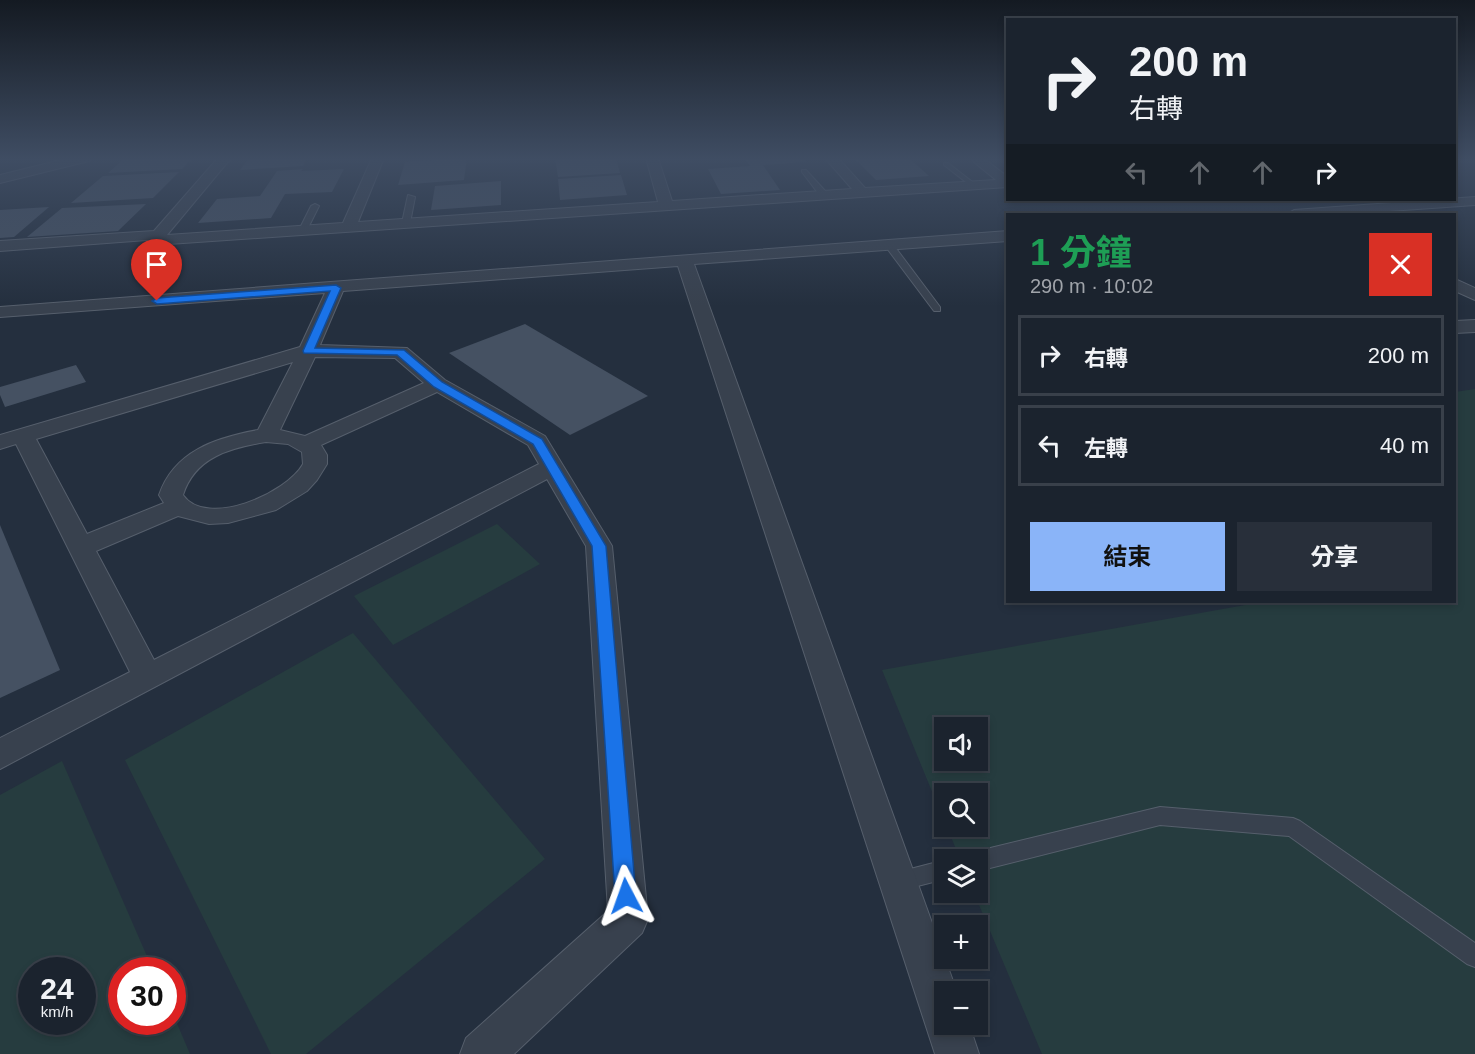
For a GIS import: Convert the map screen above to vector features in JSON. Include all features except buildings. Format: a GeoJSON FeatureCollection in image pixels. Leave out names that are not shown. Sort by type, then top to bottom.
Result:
{"type":"FeatureCollection","features":[{"type":"Feature","properties":{"kind":"street"},"geometry":{"type":"LineString","coordinates":[[156,238],[183,207]]}},
{"type":"Feature","properties":{"kind":"street"},"geometry":{"type":"LineString","coordinates":[[349,227],[357,207]]}},
{"type":"Feature","properties":{"kind":"street"},"geometry":{"type":"LineString","coordinates":[[0,246],[303,230],[648,207]]}},
{"type":"Feature","properties":{"kind":"street"},"geometry":{"type":"LineString","coordinates":[[1308,213],[1389,207]]}},
{"type":"Feature","properties":{"kind":"street"},"geometry":{"type":"LineString","coordinates":[[0,312],[1006,236]]}},
{"type":"Feature","properties":{"kind":"street"},"geometry":{"type":"LineString","coordinates":[[685,261],[934,986]]}},
{"type":"Feature","properties":{"kind":"street"},"geometry":{"type":"LineString","coordinates":[[1456,285],[1475,295]]}},
{"type":"Feature","properties":{"kind":"street"},"geometry":{"type":"LineString","coordinates":[[266,435],[308,351],[336,288]]}},
{"type":"Feature","properties":{"kind":"street"},"geometry":{"type":"LineString","coordinates":[[1456,327],[1475,326]]}},
{"type":"Feature","properties":{"kind":"street"},"geometry":{"type":"LineString","coordinates":[[148,677],[81,547],[11,438],[308,351],[400,352],[438,384],[537,441],[599,546],[628,919],[482,1054]]}},
{"type":"Feature","properties":{"kind":"street"},"geometry":{"type":"LineString","coordinates":[[307,443],[438,384]]}},
{"type":"Feature","properties":{"kind":"street"},"geometry":{"type":"LineString","coordinates":[[266,435],[282,436],[307,443],[314,452],[315,462],[310,475],[298,488],[258,508],[211,516],[191,513],[178,506],[171,495],[174,482],[184,469],[200,456],[221,446],[266,435]]}},
{"type":"Feature","properties":{"kind":"street"},"geometry":{"type":"LineString","coordinates":[[0,754],[552,467]]}},
{"type":"Feature","properties":{"kind":"street"},"geometry":{"type":"LineString","coordinates":[[81,547],[178,506]]}},
{"type":"Feature","properties":{"kind":"street"},"geometry":{"type":"LineString","coordinates":[[951,1035],[957,1054]]}},
{"type":"Feature","properties":{"kind":"lane"},"geometry":{"type":"LineString","coordinates":[[303,230],[314,207]]}},
{"type":"Feature","properties":{"kind":"lane"},"geometry":{"type":"LineString","coordinates":[[406,223],[409,207]]}},
{"type":"Feature","properties":{"kind":"lane"},"geometry":{"type":"LineString","coordinates":[[889,245],[937,309]]}},
{"type":"Feature","properties":{"kind":"lane"},"geometry":{"type":"LineString","coordinates":[[988,859],[1160,816],[1293,827],[1475,956]]}},
{"type":"Feature","properties":{"kind":"lane"},"geometry":{"type":"LineString","coordinates":[[898,881],[934,872]]}},
{"type":"Feature","properties":{"kind":"green space"},"geometry":{"type":"Polygon","coordinates":[[[1475,389],[1475,1054],[1042,1054],[988,926],[988,915],[983,915],[978,903],[988,903],[988,849],[956,849],[951,837],[988,837],[988,783],[934,783],[934,796],[882,670],[1256,603],[1456,603],[1456,392],[1475,389]]]}},
{"type":"Feature","properties":{"kind":"green space"},"geometry":{"type":"Polygon","coordinates":[[[497,524],[540,564],[393,645],[354,596],[497,524]]]}},
{"type":"Feature","properties":{"kind":"green space"},"geometry":{"type":"Polygon","coordinates":[[[353,633],[545,859],[306,1054],[271,1054],[125,760],[353,633]]]}},
{"type":"Feature","properties":{"kind":"green space"},"geometry":{"type":"Polygon","coordinates":[[[62,761],[147,957],[108,957],[108,1035],[182,1035],[190,1054],[0,1054],[0,795],[62,761]]]}},
{"type":"Feature","properties":{"kind":"route"},"geometry":{"type":"LineString","coordinates":[[157,301],[336,288],[308,351],[400,352],[438,384],[537,441],[599,546],[626,896]]}}]}
